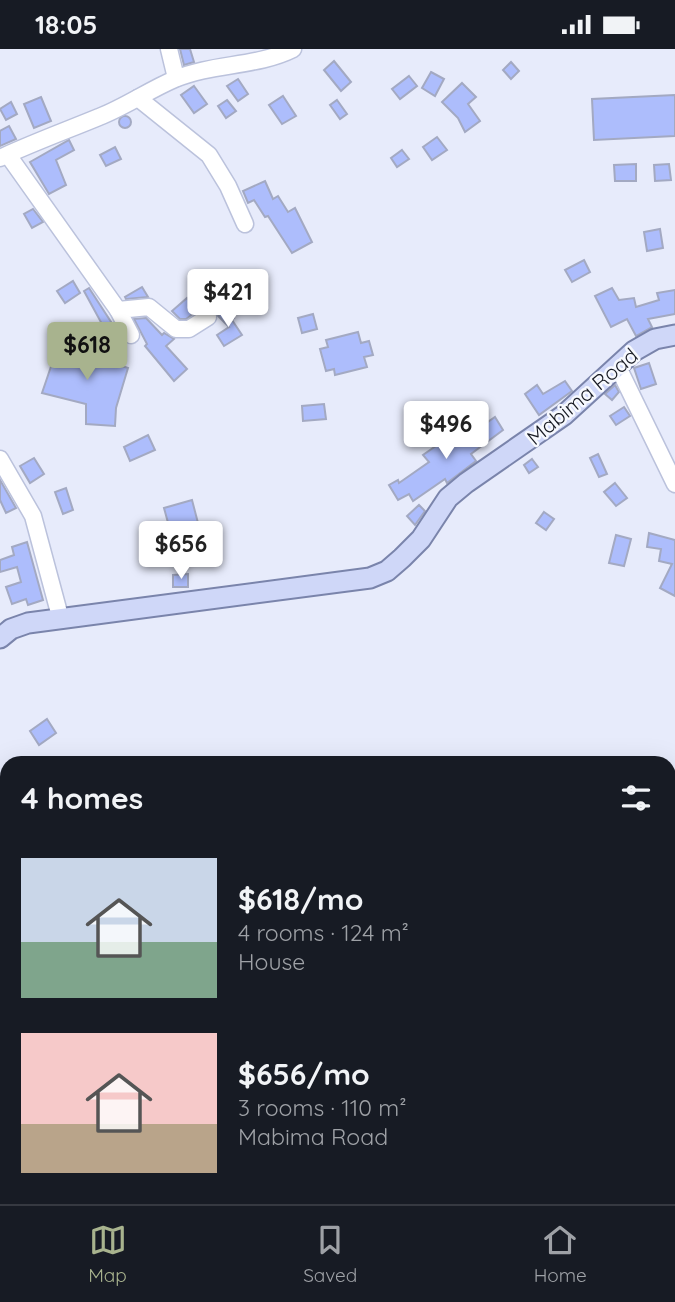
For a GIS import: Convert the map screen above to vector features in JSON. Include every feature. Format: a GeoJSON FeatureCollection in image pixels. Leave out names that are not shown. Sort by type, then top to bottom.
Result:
{"type":"FeatureCollection","features":[{"type":"Feature","properties":{"kind":"main road","name":"Mabima Road"},"geometry":{"type":"LineString","coordinates":[[0,638],[11,629],[28,623],[170,602],[370,578],[387,571],[421,538],[448,498],[564,415],[617,365],[655,339],[675,335]]}},
{"type":"Feature","properties":{"kind":"street"},"geometry":{"type":"LineString","coordinates":[[169,49],[176,78]]}},
{"type":"Feature","properties":{"kind":"street"},"geometry":{"type":"LineString","coordinates":[[131,335],[118,310],[4,157],[35,141],[100,117],[176,78],[229,64],[277,57],[293,49]]}},
{"type":"Feature","properties":{"kind":"street"},"geometry":{"type":"LineString","coordinates":[[138,98],[209,155],[229,186],[245,225]]}},
{"type":"Feature","properties":{"kind":"street"},"geometry":{"type":"LineString","coordinates":[[118,310],[149,307],[176,330],[189,329],[208,317]]}},
{"type":"Feature","properties":{"kind":"street"},"geometry":{"type":"LineString","coordinates":[[617,365],[675,484]]}},
{"type":"Feature","properties":{"kind":"street"},"geometry":{"type":"LineString","coordinates":[[0,459],[33,516],[61,620]]}},
{"type":"Feature","properties":{"kind":"building"},"geometry":{"type":"Polygon","coordinates":[[[180,49],[190,49],[194,62],[184,65],[180,49]]]}},
{"type":"Feature","properties":{"kind":"building"},"geometry":{"type":"Polygon","coordinates":[[[334,61],[351,82],[341,91],[324,70],[334,61]]]}},
{"type":"Feature","properties":{"kind":"building"},"geometry":{"type":"Polygon","coordinates":[[[511,62],[519,71],[511,79],[503,70],[511,62]]]}},
{"type":"Feature","properties":{"kind":"building"},"geometry":{"type":"Polygon","coordinates":[[[431,72],[444,79],[435,96],[422,88],[431,72]]]}},
{"type":"Feature","properties":{"kind":"building"},"geometry":{"type":"Polygon","coordinates":[[[409,76],[417,86],[400,99],[392,89],[409,76]]]}},
{"type":"Feature","properties":{"kind":"building"},"geometry":{"type":"Polygon","coordinates":[[[238,79],[248,94],[238,101],[227,86],[238,79]]]}},
{"type":"Feature","properties":{"kind":"building"},"geometry":{"type":"Polygon","coordinates":[[[462,83],[476,97],[468,104],[480,121],[465,132],[458,118],[442,102],[462,83]]]}},
{"type":"Feature","properties":{"kind":"building"},"geometry":{"type":"Polygon","coordinates":[[[194,86],[207,104],[194,113],[181,95],[194,86]]]}},
{"type":"Feature","properties":{"kind":"building"},"geometry":{"type":"Polygon","coordinates":[[[675,95],[675,136],[594,140],[592,99],[675,95]]]}},
{"type":"Feature","properties":{"kind":"building"},"geometry":{"type":"Polygon","coordinates":[[[283,96],[296,116],[282,124],[269,105],[283,96]]]}},
{"type":"Feature","properties":{"kind":"building"},"geometry":{"type":"Polygon","coordinates":[[[41,97],[51,121],[34,128],[24,104],[41,97]]]}},
{"type":"Feature","properties":{"kind":"building"},"geometry":{"type":"Polygon","coordinates":[[[227,100],[236,111],[226,118],[218,106],[227,100]]]}},
{"type":"Feature","properties":{"kind":"building"},"geometry":{"type":"Polygon","coordinates":[[[337,100],[347,114],[340,119],[330,105],[337,100]]]}},
{"type":"Feature","properties":{"kind":"building"},"geometry":{"type":"Polygon","coordinates":[[[11,102],[17,114],[6,120],[0,109],[11,102]]]}},
{"type":"Feature","properties":{"kind":"building"},"geometry":{"type":"Polygon","coordinates":[[[125,116],[131,122],[125,128],[119,122],[125,116]]]}},
{"type":"Feature","properties":{"kind":"building"},"geometry":{"type":"Polygon","coordinates":[[[9,126],[16,139],[0,146],[0,131],[9,126]]]}},
{"type":"Feature","properties":{"kind":"building"},"geometry":{"type":"Polygon","coordinates":[[[437,137],[447,150],[432,160],[423,147],[437,137]]]}},
{"type":"Feature","properties":{"kind":"building"},"geometry":{"type":"Polygon","coordinates":[[[69,140],[74,150],[56,160],[66,185],[49,194],[30,162],[69,140]]]}},
{"type":"Feature","properties":{"kind":"building"},"geometry":{"type":"Polygon","coordinates":[[[115,147],[121,159],[106,166],[100,155],[115,147]]]}},
{"type":"Feature","properties":{"kind":"building"},"geometry":{"type":"Polygon","coordinates":[[[402,150],[409,159],[397,167],[391,158],[402,150]]]}},
{"type":"Feature","properties":{"kind":"building"},"geometry":{"type":"Polygon","coordinates":[[[636,164],[636,181],[615,181],[614,165],[636,164]]]}},
{"type":"Feature","properties":{"kind":"building"},"geometry":{"type":"Polygon","coordinates":[[[669,164],[671,180],[655,181],[654,165],[669,164]]]}},
{"type":"Feature","properties":{"kind":"building"},"geometry":{"type":"Polygon","coordinates":[[[265,181],[273,199],[278,196],[288,212],[295,208],[312,242],[292,253],[254,200],[248,203],[243,191],[265,181]]]}},
{"type":"Feature","properties":{"kind":"building"},"geometry":{"type":"Polygon","coordinates":[[[33,209],[43,222],[32,228],[24,214],[33,209]]]}},
{"type":"Feature","properties":{"kind":"building"},"geometry":{"type":"Polygon","coordinates":[[[660,229],[663,248],[647,251],[644,232],[660,229]]]}},
{"type":"Feature","properties":{"kind":"building"},"geometry":{"type":"Polygon","coordinates":[[[584,260],[590,272],[572,282],[565,270],[584,260]]]}},
{"type":"Feature","properties":{"kind":"building"},"geometry":{"type":"Polygon","coordinates":[[[73,281],[80,293],[65,303],[57,291],[73,281]]]}},
{"type":"Feature","properties":{"kind":"building"},"geometry":{"type":"Polygon","coordinates":[[[142,287],[148,297],[126,299],[125,297],[142,287]]]}},
{"type":"Feature","properties":{"kind":"building"},"geometry":{"type":"Polygon","coordinates":[[[89,288],[115,328],[100,337],[95,328],[102,324],[84,291],[89,288]]]}},
{"type":"Feature","properties":{"kind":"building"},"geometry":{"type":"Polygon","coordinates":[[[612,288],[619,300],[634,298],[636,307],[659,300],[657,293],[675,290],[675,314],[648,319],[652,327],[636,336],[627,319],[611,327],[595,296],[612,288]]]}},
{"type":"Feature","properties":{"kind":"building"},"geometry":{"type":"Polygon","coordinates":[[[187,298],[198,310],[186,319],[180,319],[172,311],[187,298]]]}},
{"type":"Feature","properties":{"kind":"building"},"geometry":{"type":"Polygon","coordinates":[[[224,308],[234,318],[232,320],[242,335],[224,346],[217,335],[229,327],[218,316],[224,308]]]}},
{"type":"Feature","properties":{"kind":"building"},"geometry":{"type":"Polygon","coordinates":[[[313,314],[317,329],[302,333],[298,318],[313,314]]]}},
{"type":"Feature","properties":{"kind":"building"},"geometry":{"type":"Polygon","coordinates":[[[146,318],[162,335],[164,333],[174,339],[166,346],[187,369],[174,381],[145,346],[147,344],[134,319],[146,318]]]}},
{"type":"Feature","properties":{"kind":"building"},"geometry":{"type":"Polygon","coordinates":[[[358,332],[361,343],[369,341],[373,355],[364,357],[367,367],[335,375],[334,369],[326,371],[320,349],[328,347],[326,340],[358,332]]]}},
{"type":"Feature","properties":{"kind":"building"},"geometry":{"type":"Polygon","coordinates":[[[78,336],[90,340],[86,355],[128,368],[116,408],[115,426],[86,424],[86,404],[42,393],[59,343],[75,348],[78,336]]]}},
{"type":"Feature","properties":{"kind":"building"},"geometry":{"type":"Polygon","coordinates":[[[649,363],[656,384],[641,389],[634,368],[649,363]]]}},
{"type":"Feature","properties":{"kind":"building"},"geometry":{"type":"Polygon","coordinates":[[[565,381],[572,391],[539,415],[525,394],[537,385],[543,394],[565,381]]]}},
{"type":"Feature","properties":{"kind":"building"},"geometry":{"type":"Polygon","coordinates":[[[615,385],[619,392],[612,400],[605,394],[615,385]]]}},
{"type":"Feature","properties":{"kind":"building"},"geometry":{"type":"Polygon","coordinates":[[[324,404],[326,419],[303,421],[302,406],[324,404]]]}},
{"type":"Feature","properties":{"kind":"building"},"geometry":{"type":"Polygon","coordinates":[[[624,407],[630,416],[616,425],[610,416],[624,407]]]}},
{"type":"Feature","properties":{"kind":"building"},"geometry":{"type":"Polygon","coordinates":[[[495,417],[503,430],[471,454],[476,461],[447,483],[445,479],[413,501],[409,494],[398,500],[389,485],[398,480],[399,483],[429,462],[423,455],[456,432],[462,440],[495,417]]]}},
{"type":"Feature","properties":{"kind":"building"},"geometry":{"type":"Polygon","coordinates":[[[148,435],[155,450],[130,461],[124,447],[148,435]]]}},
{"type":"Feature","properties":{"kind":"building"},"geometry":{"type":"Polygon","coordinates":[[[598,454],[607,474],[599,477],[590,458],[598,454]]]}},
{"type":"Feature","properties":{"kind":"building"},"geometry":{"type":"Polygon","coordinates":[[[34,458],[44,474],[30,483],[20,466],[34,458]]]}},
{"type":"Feature","properties":{"kind":"building"},"geometry":{"type":"Polygon","coordinates":[[[532,459],[538,467],[529,473],[524,465],[532,459]]]}},
{"type":"Feature","properties":{"kind":"building"},"geometry":{"type":"Polygon","coordinates":[[[0,480],[16,508],[6,513],[0,500],[0,480]]]}},
{"type":"Feature","properties":{"kind":"building"},"geometry":{"type":"Polygon","coordinates":[[[615,483],[627,498],[616,506],[604,492],[615,483]]]}},
{"type":"Feature","properties":{"kind":"building"},"geometry":{"type":"Polygon","coordinates":[[[66,488],[73,510],[63,514],[55,492],[66,488]]]}},
{"type":"Feature","properties":{"kind":"building"},"geometry":{"type":"Polygon","coordinates":[[[192,500],[198,523],[205,522],[208,535],[173,541],[164,508],[192,500]]]}},
{"type":"Feature","properties":{"kind":"building"},"geometry":{"type":"Polygon","coordinates":[[[419,505],[425,511],[415,525],[407,516],[419,505]]]}},
{"type":"Feature","properties":{"kind":"building"},"geometry":{"type":"Polygon","coordinates":[[[544,512],[554,519],[546,530],[536,523],[544,512]]]}},
{"type":"Feature","properties":{"kind":"building"},"geometry":{"type":"Polygon","coordinates":[[[649,533],[675,540],[675,596],[660,588],[672,564],[659,561],[661,549],[647,547],[649,533]]]}},
{"type":"Feature","properties":{"kind":"building"},"geometry":{"type":"Polygon","coordinates":[[[616,535],[631,539],[624,566],[609,563],[616,535]]]}},
{"type":"Feature","properties":{"kind":"building"},"geometry":{"type":"Polygon","coordinates":[[[27,542],[43,600],[28,605],[26,599],[12,604],[6,587],[21,582],[17,567],[0,572],[0,560],[14,555],[12,547],[27,542]]]}},
{"type":"Feature","properties":{"kind":"building"},"geometry":{"type":"Polygon","coordinates":[[[188,574],[188,587],[173,587],[173,575],[188,574]]]}},
{"type":"Feature","properties":{"kind":"building"},"geometry":{"type":"Polygon","coordinates":[[[47,719],[56,733],[39,745],[30,731],[47,719]]]}}]}
